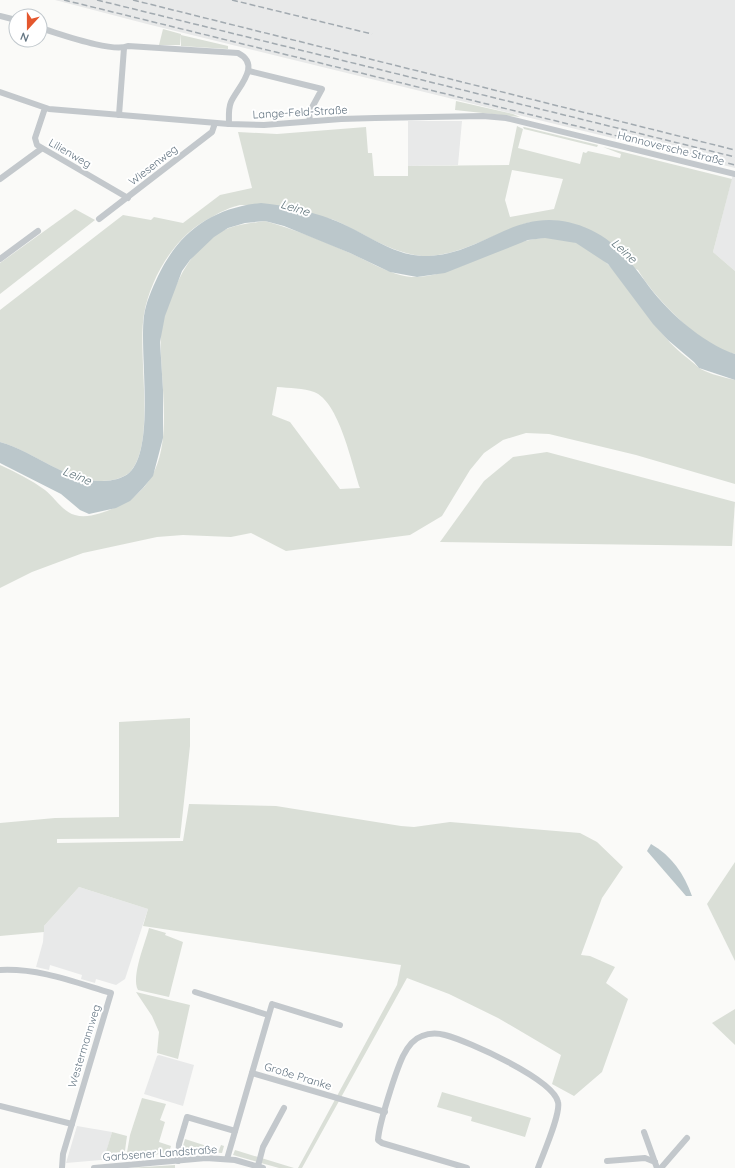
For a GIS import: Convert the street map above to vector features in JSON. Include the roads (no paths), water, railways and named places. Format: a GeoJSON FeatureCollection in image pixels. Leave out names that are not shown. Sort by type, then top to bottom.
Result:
{"type":"FeatureCollection","features":[{"type":"Feature","properties":{"kind":"street"},"geometry":{"type":"LineString","coordinates":[[48,30],[87,42],[124,48],[128,46],[238,53],[247,59],[249,71],[230,104],[229,124]]}},
{"type":"Feature","properties":{"kind":"street"},"geometry":{"type":"LineString","coordinates":[[119,115],[124,48]]}},
{"type":"Feature","properties":{"kind":"street"},"geometry":{"type":"LineString","coordinates":[[249,71],[322,89],[309,113],[310,121]]}},
{"type":"Feature","properties":{"kind":"street","name":"Lange-Feld-Straße"},"geometry":{"type":"LineString","coordinates":[[0,92],[45,108],[229,124],[264,125],[363,118],[489,117],[526,123],[601,141]]}},
{"type":"Feature","properties":{"kind":"street","name":"Lilienweg"},"geometry":{"type":"LineString","coordinates":[[45,108],[34,138],[35,142],[41,149],[128,198]]}},
{"type":"Feature","properties":{"kind":"street","name":"Wiesenweg"},"geometry":{"type":"LineString","coordinates":[[98,219],[128,198],[212,132],[214,123]]}},
{"type":"Feature","properties":{"kind":"street","name":"Hannoversche Straße"},"geometry":{"type":"LineString","coordinates":[[601,141],[735,174]]}},
{"type":"Feature","properties":{"kind":"street"},"geometry":{"type":"LineString","coordinates":[[0,179],[41,149]]}},
{"type":"Feature","properties":{"kind":"street"},"geometry":{"type":"LineString","coordinates":[[0,259],[38,231]]}},
{"type":"Feature","properties":{"kind":"street","name":"Westermannweg"},"geometry":{"type":"LineString","coordinates":[[0,970],[31,971],[53,975],[111,993],[61,1162],[62,1168]]}},
{"type":"Feature","properties":{"kind":"street"},"geometry":{"type":"LineString","coordinates":[[195,992],[268,1015],[272,1004],[340,1025]]}},
{"type":"Feature","properties":{"kind":"street","name":"Große Pranke"},"geometry":{"type":"LineString","coordinates":[[227,1159],[268,1015]]}},
{"type":"Feature","properties":{"kind":"street"},"geometry":{"type":"LineString","coordinates":[[467,1168],[382,1143],[378,1140],[399,1067],[410,1045],[423,1035],[434,1034],[457,1039],[508,1061],[545,1085],[556,1095],[558,1101],[558,1112],[538,1168]]}},
{"type":"Feature","properties":{"kind":"street","name":"Große Pranke"},"geometry":{"type":"LineString","coordinates":[[252,1073],[385,1112]]}},
{"type":"Feature","properties":{"kind":"street"},"geometry":{"type":"LineString","coordinates":[[0,1106],[72,1124]]}},
{"type":"Feature","properties":{"kind":"street"},"geometry":{"type":"LineString","coordinates":[[227,1159],[261,1167],[263,1147],[284,1108]]}},
{"type":"Feature","properties":{"kind":"street"},"geometry":{"type":"LineString","coordinates":[[180,1168],[179,1144],[187,1116],[235,1131]]}},
{"type":"Feature","properties":{"kind":"street"},"geometry":{"type":"LineString","coordinates":[[644,1132],[656,1165]]}},
{"type":"Feature","properties":{"kind":"street"},"geometry":{"type":"LineString","coordinates":[[662,1168],[688,1138]]}},
{"type":"Feature","properties":{"kind":"street"},"geometry":{"type":"LineString","coordinates":[[606,1161],[645,1158],[656,1165]]}},
{"type":"Feature","properties":{"kind":"street","name":"Garbsener Landstraße"},"geometry":{"type":"LineString","coordinates":[[94,1168],[179,1160],[227,1159]]}},
{"type":"Feature","properties":{"kind":"railway"},"geometry":{"type":"LineString","coordinates":[[64,0],[735,165]]}},
{"type":"Feature","properties":{"kind":"railway"},"geometry":{"type":"LineString","coordinates":[[97,0],[735,157]]}},
{"type":"Feature","properties":{"kind":"railway"},"geometry":{"type":"LineString","coordinates":[[133,0],[735,150]]}},
{"type":"Feature","properties":{"kind":"railway"},"geometry":{"type":"LineString","coordinates":[[232,0],[372,34]]}},
{"type":"Feature","properties":{"kind":"water label","name":"Leine"},"geometry":{"type":"Point","coordinates":[295,208]}},
{"type":"Feature","properties":{"kind":"water label","name":"Leine"},"geometry":{"type":"Point","coordinates":[624,251]}},
{"type":"Feature","properties":{"kind":"water label","name":"Leine"},"geometry":{"type":"Point","coordinates":[77,476]}}]}
